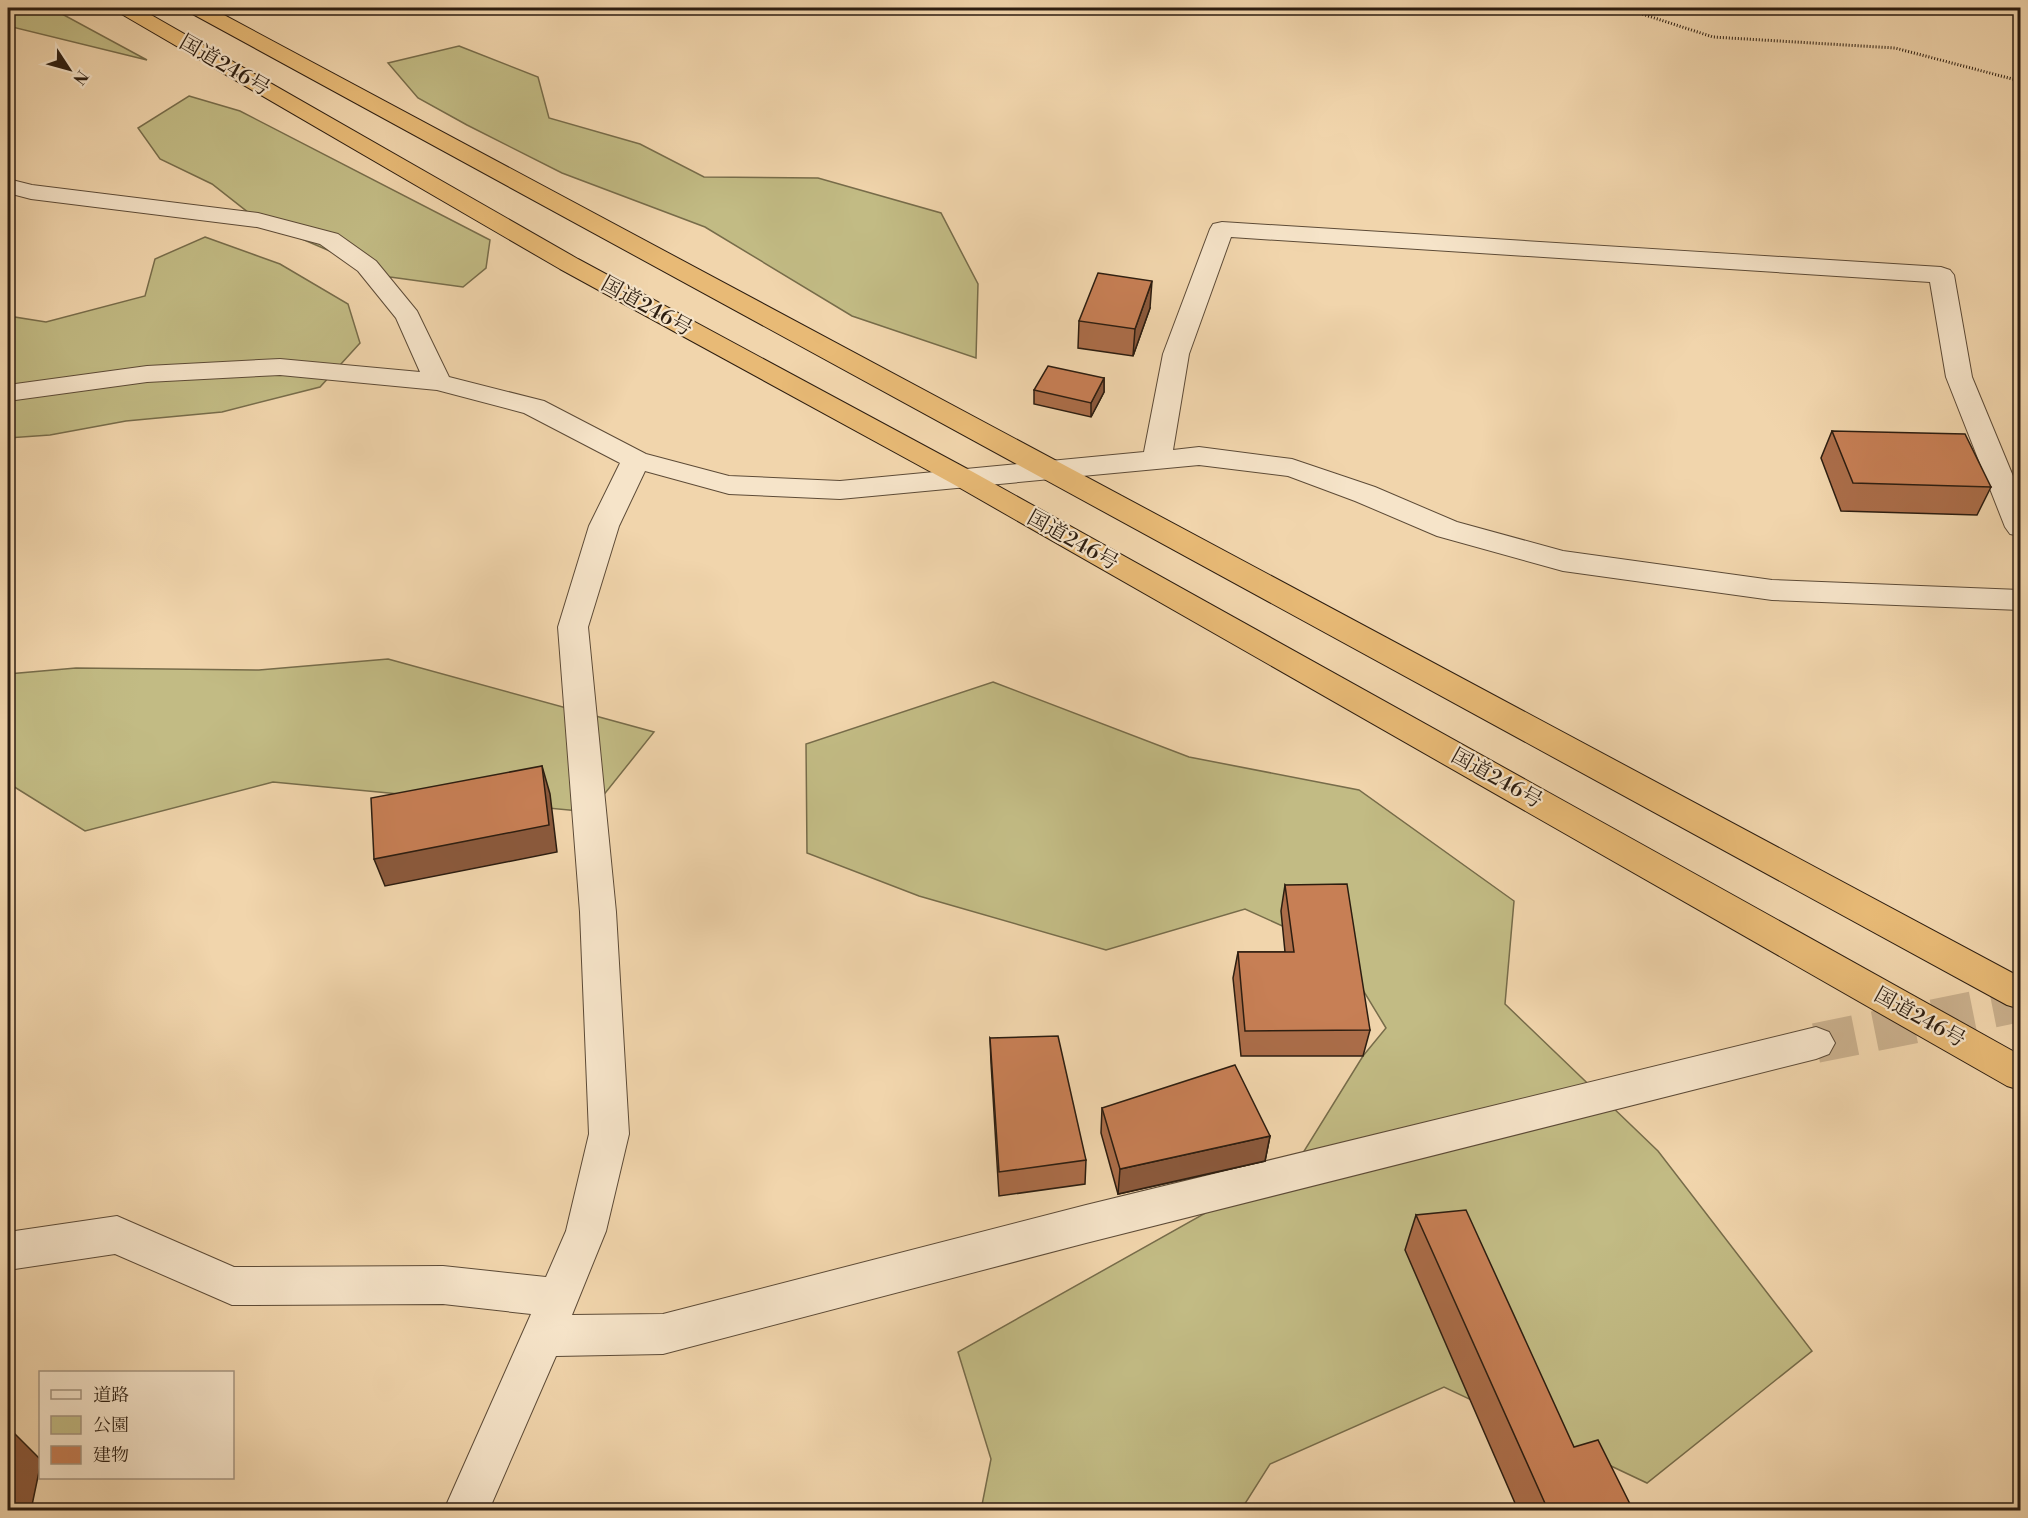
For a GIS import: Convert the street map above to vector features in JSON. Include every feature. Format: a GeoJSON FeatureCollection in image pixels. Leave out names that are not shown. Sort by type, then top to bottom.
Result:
{"type":"FeatureCollection","features":[{"type":"Feature","properties":{"kind":"highway","name":"国道246号"},"geometry":{"type":"LineString","coordinates":[[125,8],[568,264],[963,478],[2020,1074]]}},
{"type":"Feature","properties":{"kind":"highway","name":"国道246号"},"geometry":{"type":"LineString","coordinates":[[196,8],[2020,994]]}},
{"type":"Feature","properties":{"kind":"street"},"geometry":{"type":"LineString","coordinates":[[8,186],[31,192],[258,220],[329,239],[367,266],[408,316],[438,382]]}},
{"type":"Feature","properties":{"kind":"street"},"geometry":{"type":"LineString","coordinates":[[1157,460],[1176,354],[1222,229],[1941,274],[1959,377],[2020,527]]}},
{"type":"Feature","properties":{"kind":"street"},"geometry":{"type":"LineString","coordinates":[[8,393],[147,374],[280,367],[438,382],[534,407],[636,460],[729,485],[840,489],[1199,456],[1292,468],[1365,494],[1447,529],[1563,561],[1772,590],[2020,600]]}},
{"type":"Feature","properties":{"kind":"street"},"geometry":{"type":"LineString","coordinates":[[466,1510],[543,1336],[586,1231],[609,1134],[598,912],[573,627],[604,526],[636,460]]}},
{"type":"Feature","properties":{"kind":"street"},"geometry":{"type":"LineString","coordinates":[[543,1336],[663,1334],[1086,1224],[1816,1042]]}},
{"type":"Feature","properties":{"kind":"street"},"geometry":{"type":"LineString","coordinates":[[8,1251],[117,1235],[232,1286],[444,1285],[558,1298]]}},
{"type":"Feature","properties":{"kind":"path"},"geometry":{"type":"LineString","coordinates":[[1592,8],[1636,12],[1713,37],[1895,48],[2020,81]]}},
{"type":"Feature","properties":{"kind":"green space"},"geometry":{"type":"Polygon","coordinates":[[[8,8],[51,8],[147,60],[8,26],[8,8]]]}},
{"type":"Feature","properties":{"kind":"green space"},"geometry":{"type":"Polygon","coordinates":[[[459,46],[538,77],[549,118],[640,144],[704,177],[818,178],[941,213],[978,284],[976,358],[852,316],[705,227],[562,173],[418,98],[388,63],[459,46]]]}},
{"type":"Feature","properties":{"kind":"green space"},"geometry":{"type":"Polygon","coordinates":[[[189,96],[240,111],[490,240],[486,268],[463,287],[390,277],[258,220],[212,184],[160,159],[138,128],[189,96]]]}},
{"type":"Feature","properties":{"kind":"green space"},"geometry":{"type":"Polygon","coordinates":[[[205,237],[280,264],[348,304],[360,343],[320,387],[222,412],[126,421],[50,435],[8,438],[8,316],[46,322],[145,296],[155,259],[205,237]]]}},
{"type":"Feature","properties":{"kind":"green space"},"geometry":{"type":"Polygon","coordinates":[[[388,659],[654,732],[590,812],[273,782],[85,831],[8,783],[8,674],[76,668],[259,670],[388,659]]]}},
{"type":"Feature","properties":{"kind":"green space"},"geometry":{"type":"Polygon","coordinates":[[[993,682],[1189,757],[1359,790],[1514,901],[1505,1004],[1658,1151],[1812,1351],[1647,1483],[1444,1387],[1270,1464],[1241,1510],[981,1510],[991,1459],[958,1352],[1298,1161],[1363,1056],[1386,1028],[1340,952],[1245,909],[1106,950],[919,896],[807,853],[806,744],[993,682]]]}},
{"type":"Feature","properties":{"kind":"building"},"geometry":{"type":"Polygon","coordinates":[[[1098,273],[1152,281],[1135,329],[1079,321],[1098,273]]]}},
{"type":"Feature","properties":{"kind":"building"},"geometry":{"type":"Polygon","coordinates":[[[1048,366],[1104,378],[1091,403],[1034,390],[1048,366]]]}},
{"type":"Feature","properties":{"kind":"building"},"geometry":{"type":"Polygon","coordinates":[[[1832,431],[1965,434],[1991,487],[1853,483],[1832,431]]]}},
{"type":"Feature","properties":{"kind":"building"},"geometry":{"type":"Polygon","coordinates":[[[542,766],[549,825],[374,859],[371,798],[542,766]]]}},
{"type":"Feature","properties":{"kind":"building"},"geometry":{"type":"Polygon","coordinates":[[[1347,884],[1370,1030],[1245,1031],[1238,952],[1294,952],[1285,885],[1347,884]]]}},
{"type":"Feature","properties":{"kind":"building"},"geometry":{"type":"Polygon","coordinates":[[[1058,1036],[1086,1160],[999,1172],[990,1038],[1058,1036]]]}},
{"type":"Feature","properties":{"kind":"building"},"geometry":{"type":"Polygon","coordinates":[[[1235,1065],[1270,1136],[1120,1169],[1102,1108],[1235,1065]]]}},
{"type":"Feature","properties":{"kind":"building"},"geometry":{"type":"Polygon","coordinates":[[[1466,1210],[1574,1447],[1598,1440],[1633,1510],[1548,1510],[1416,1215],[1466,1210]]]}},
{"type":"Feature","properties":{"kind":"building"},"geometry":{"type":"Polygon","coordinates":[[[595,1505],[596,1510],[580,1510],[595,1505]]]}},
{"type":"Feature","properties":{"kind":"tunnel"},"geometry":{"type":"LineString","coordinates":[[1816,1043],[2020,1002]]}}]}
